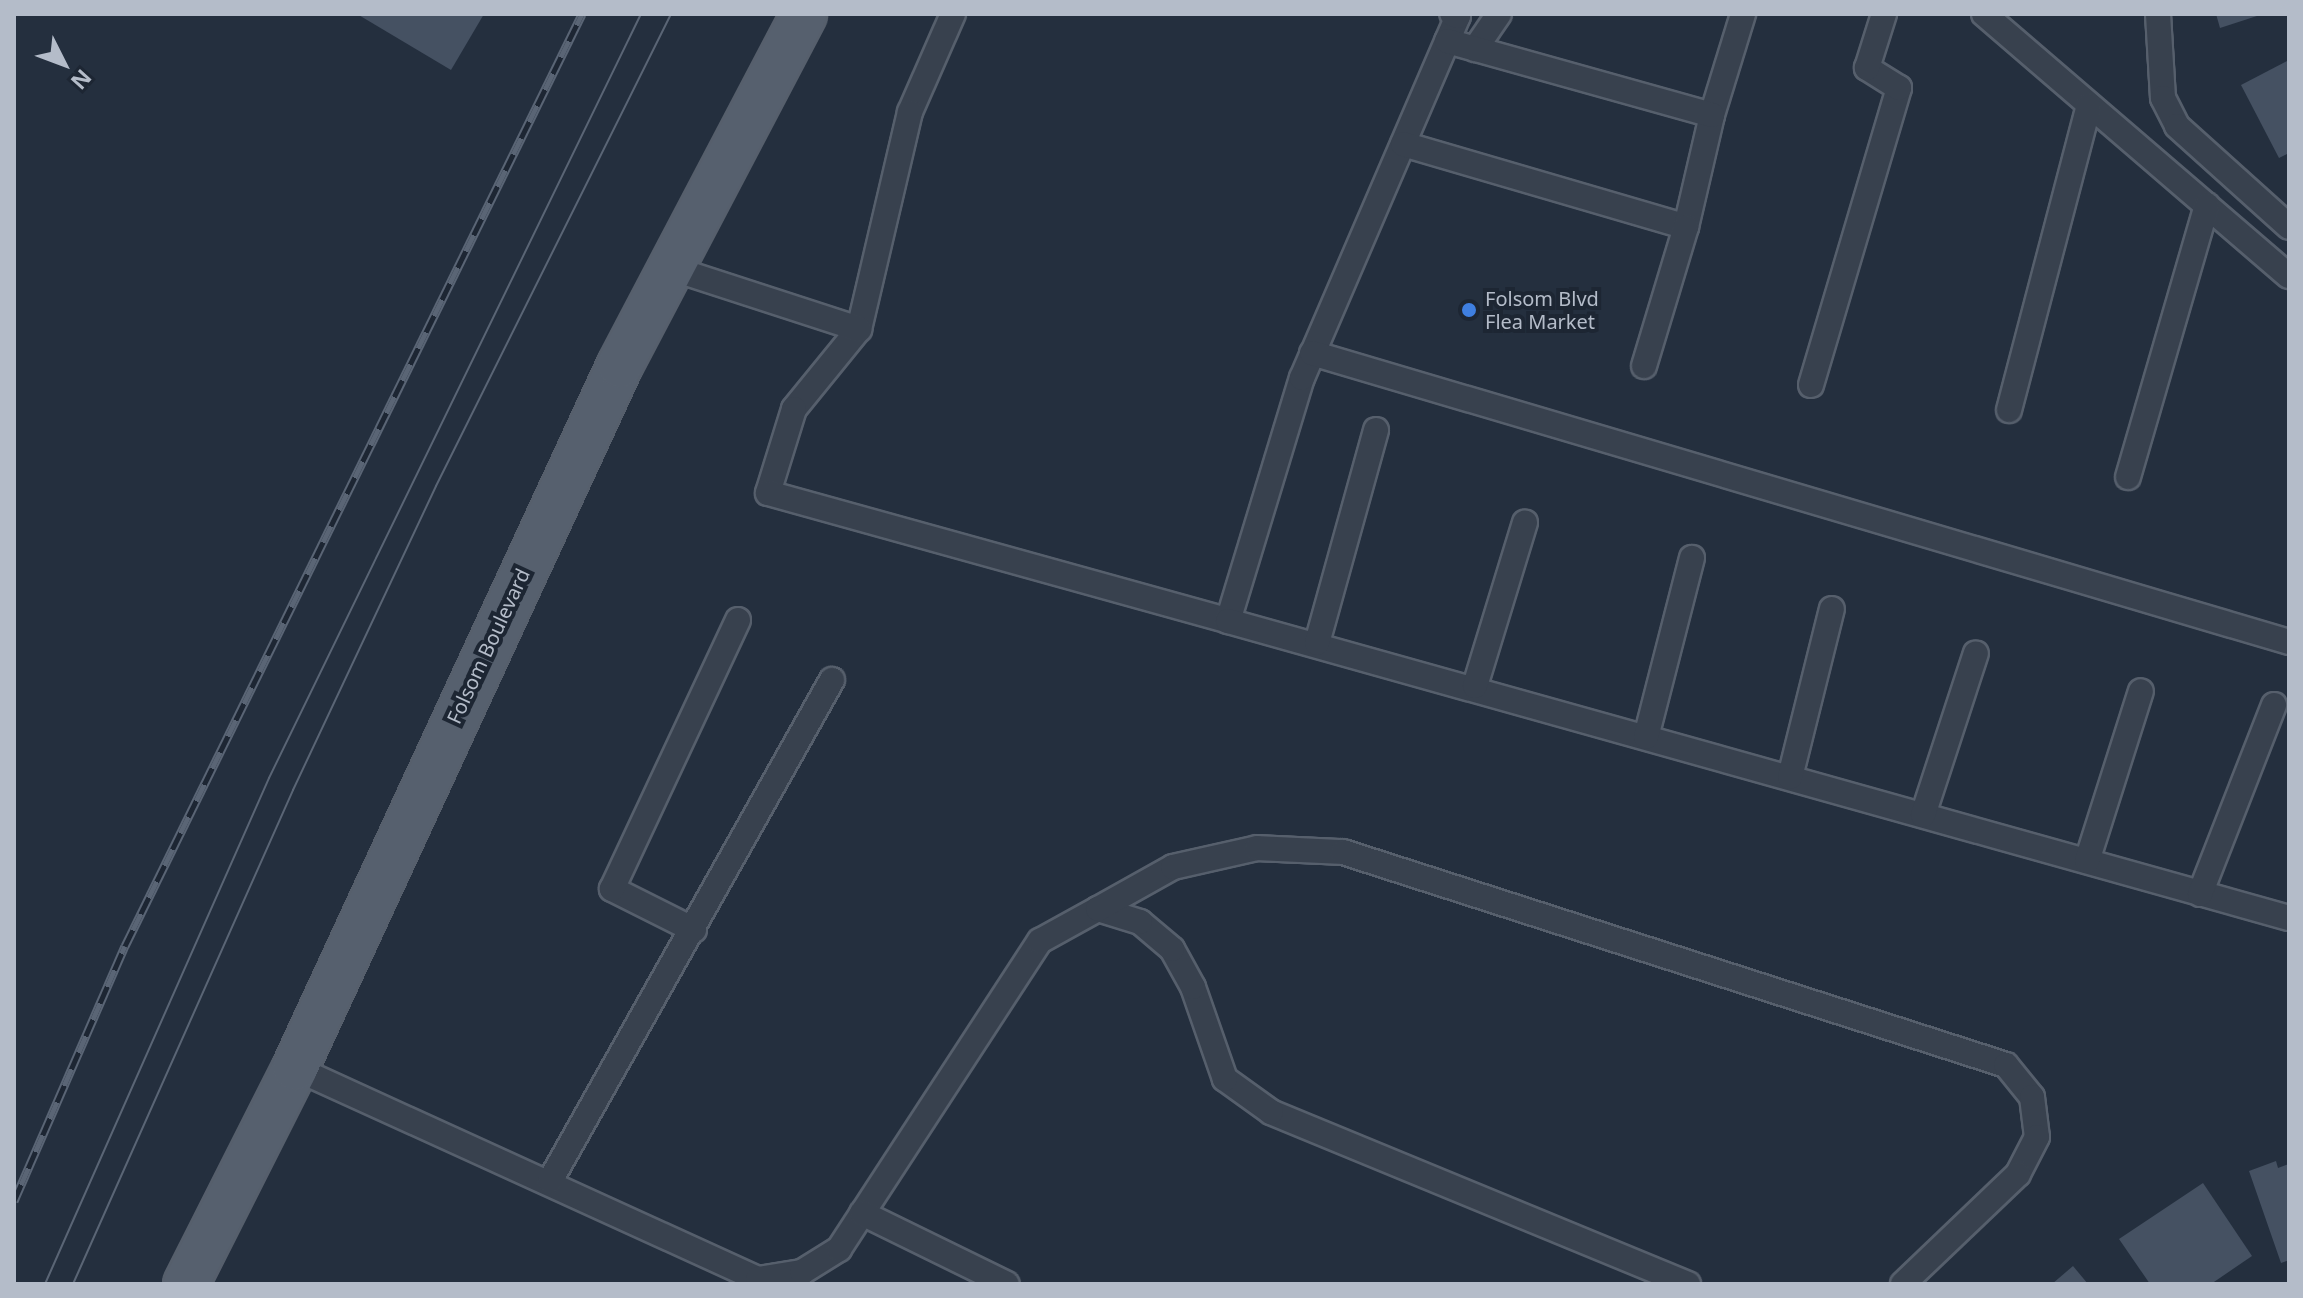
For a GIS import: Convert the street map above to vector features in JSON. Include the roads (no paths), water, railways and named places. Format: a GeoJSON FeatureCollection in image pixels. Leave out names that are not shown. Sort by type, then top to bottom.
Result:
{"type":"FeatureCollection","features":[{"type":"Feature","properties":{"kind":"main road","name":"Folsom Boulevard"},"geometry":{"type":"LineString","coordinates":[[186,1284],[295,1068],[483,654],[671,268],[804,14]]}},
{"type":"Feature","properties":{"kind":"lane"},"geometry":{"type":"LineString","coordinates":[[953,14],[910,112],[859,329],[794,409],[768,493],[1475,686],[2289,918]]}},
{"type":"Feature","properties":{"kind":"lane"},"geometry":{"type":"LineString","coordinates":[[1228,621],[1312,353],[1458,16],[1452,14]]}},
{"type":"Feature","properties":{"kind":"lane"},"geometry":{"type":"LineString","coordinates":[[1475,49],[1499,14]]}},
{"type":"Feature","properties":{"kind":"lane"},"geometry":{"type":"LineString","coordinates":[[1644,366],[1686,227],[1712,115],[1743,14]]}},
{"type":"Feature","properties":{"kind":"lane"},"geometry":{"type":"LineString","coordinates":[[1811,385],[1899,88],[1867,68],[1884,14]]}},
{"type":"Feature","properties":{"kind":"lane"},"geometry":{"type":"LineString","coordinates":[[1984,14],[2289,276]]}},
{"type":"Feature","properties":{"kind":"lane"},"geometry":{"type":"LineString","coordinates":[[2158,14],[2163,98],[2177,126],[2289,227]]}},
{"type":"Feature","properties":{"kind":"lane"},"geometry":{"type":"LineString","coordinates":[[1447,41],[1712,115]]}},
{"type":"Feature","properties":{"kind":"lane"},"geometry":{"type":"LineString","coordinates":[[2009,410],[2089,105]]}},
{"type":"Feature","properties":{"kind":"lane"},"geometry":{"type":"LineString","coordinates":[[1403,144],[1686,227]]}},
{"type":"Feature","properties":{"kind":"lane"},"geometry":{"type":"LineString","coordinates":[[2128,477],[2207,205]]}},
{"type":"Feature","properties":{"kind":"lane"},"geometry":{"type":"LineString","coordinates":[[671,268],[859,329]]}},
{"type":"Feature","properties":{"kind":"lane"},"geometry":{"type":"LineString","coordinates":[[1312,353],[2289,642]]}},
{"type":"Feature","properties":{"kind":"lane"},"geometry":{"type":"LineString","coordinates":[[1317,643],[1376,430]]}},
{"type":"Feature","properties":{"kind":"lane"},"geometry":{"type":"LineString","coordinates":[[1475,686],[1525,522]]}},
{"type":"Feature","properties":{"kind":"lane"},"geometry":{"type":"LineString","coordinates":[[1646,737],[1692,558]]}},
{"type":"Feature","properties":{"kind":"lane"},"geometry":{"type":"LineString","coordinates":[[1790,777],[1832,609]]}},
{"type":"Feature","properties":{"kind":"lane"},"geometry":{"type":"LineString","coordinates":[[694,930],[612,889],[738,620]]}},
{"type":"Feature","properties":{"kind":"lane"},"geometry":{"type":"LineString","coordinates":[[1923,815],[1976,653]]}},
{"type":"Feature","properties":{"kind":"lane"},"geometry":{"type":"LineString","coordinates":[[550,1181],[832,680]]}},
{"type":"Feature","properties":{"kind":"lane"},"geometry":{"type":"LineString","coordinates":[[2087,861],[2141,691]]}},
{"type":"Feature","properties":{"kind":"lane"},"geometry":{"type":"LineString","coordinates":[[2200,894],[2274,705]]}},
{"type":"Feature","properties":{"kind":"lane"},"geometry":{"type":"LineString","coordinates":[[295,1068],[550,1181],[758,1279],[802,1272],[839,1249],[1040,941],[1173,867],[1257,848],[1343,852],[2006,1065],[2032,1097],[2037,1137],[2018,1174],[1903,1284]]}},
{"type":"Feature","properties":{"kind":"lane"},"geometry":{"type":"LineString","coordinates":[[1098,909],[1140,922],[1172,949],[1193,987],[1225,1079],[1271,1112],[1688,1284]]}},
{"type":"Feature","properties":{"kind":"lane"},"geometry":{"type":"LineString","coordinates":[[862,1213],[1007,1284]]}},
{"type":"Feature","properties":{"kind":"tram line"},"geometry":{"type":"LineString","coordinates":[[45,1284],[269,778],[641,14]]}},
{"type":"Feature","properties":{"kind":"tram line"},"geometry":{"type":"LineString","coordinates":[[73,1284],[293,790],[436,486],[671,14]]}},
{"type":"Feature","properties":{"kind":"railway"},"geometry":{"type":"LineString","coordinates":[[14,1201],[125,946],[582,14]]}},
{"type":"Feature","properties":{"kind":"place","name":"Folsom Blvd Flea Market"},"geometry":{"type":"Point","coordinates":[1469,310]}}]}
